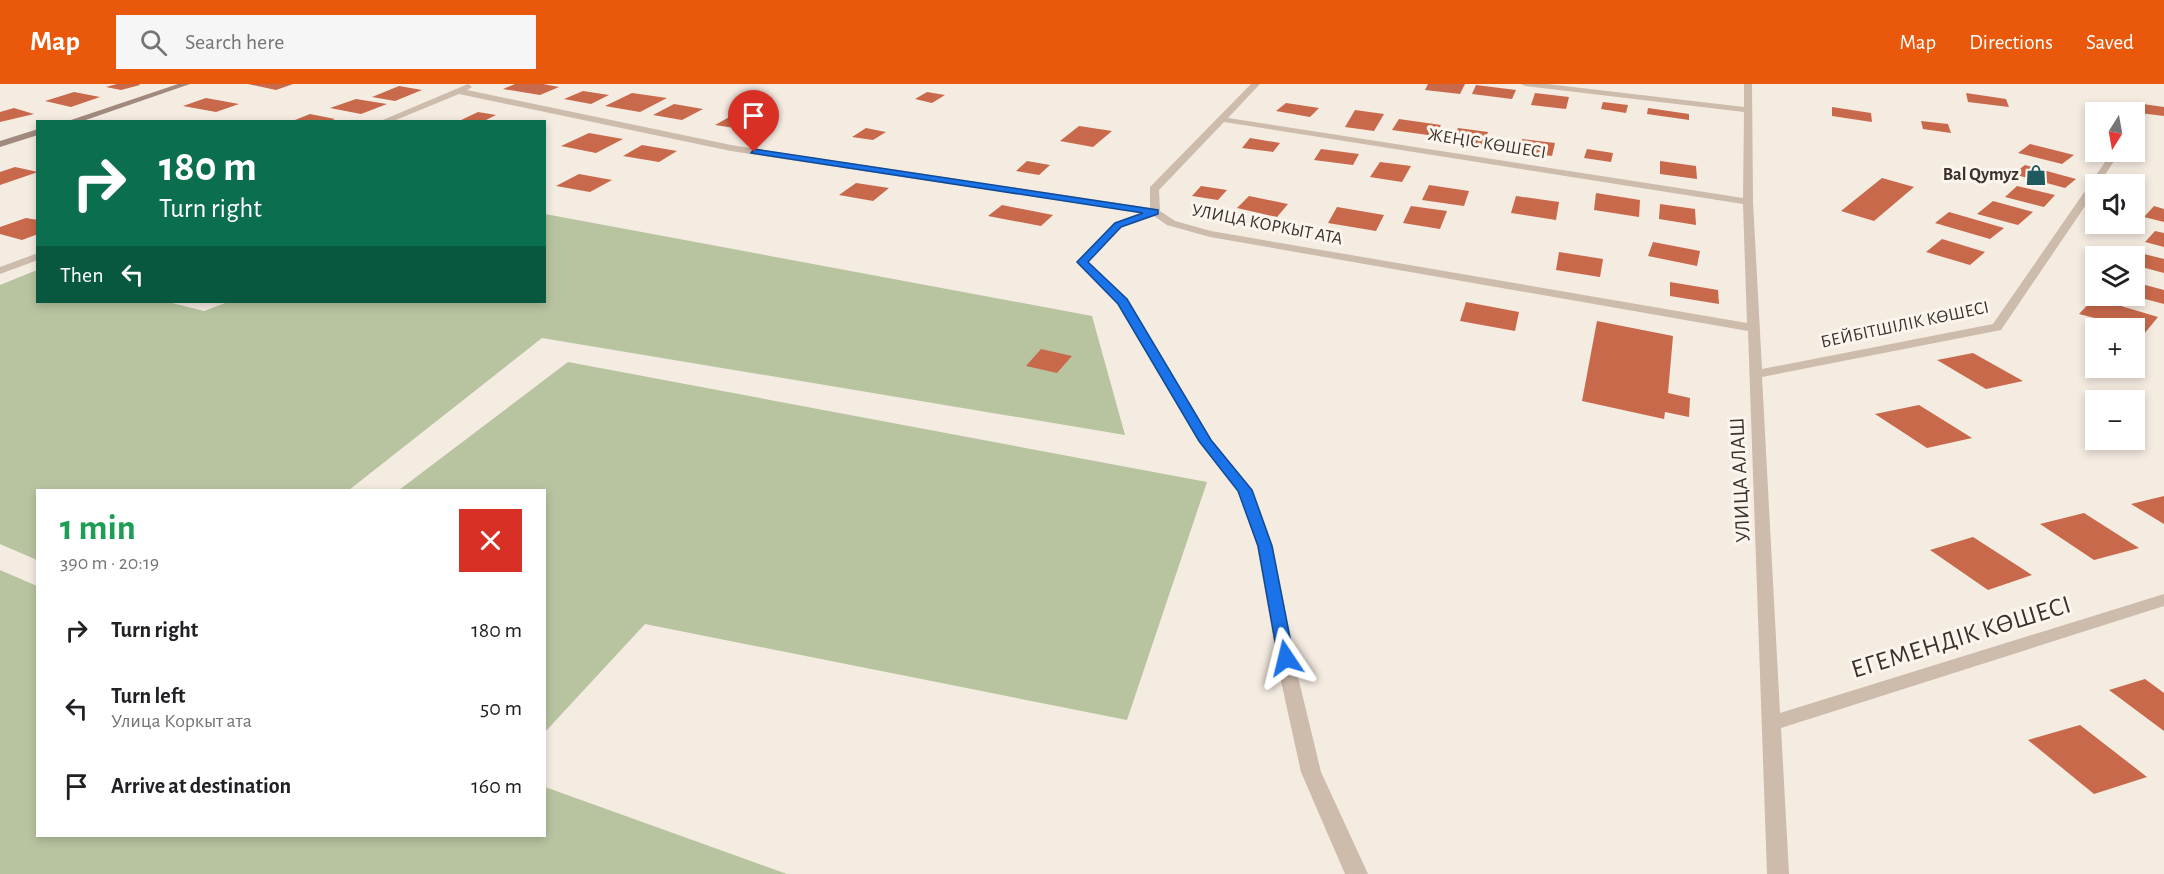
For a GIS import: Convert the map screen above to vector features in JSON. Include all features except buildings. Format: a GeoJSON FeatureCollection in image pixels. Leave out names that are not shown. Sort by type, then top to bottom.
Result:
{"type":"FeatureCollection","features":[{"type":"Feature","properties":{"kind":"street"},"geometry":{"type":"LineString","coordinates":[[75,120],[186,84]]}},
{"type":"Feature","properties":{"kind":"street"},"geometry":{"type":"LineString","coordinates":[[387,120],[476,84]]}},
{"type":"Feature","properties":{"kind":"street"},"geometry":{"type":"LineString","coordinates":[[1256,84],[1154,189],[1155,212],[1118,225],[1082,262],[1123,302],[1205,441],[1245,490],[1265,546],[1290,681],[1311,772],[1352,867],[1358,874]]}},
{"type":"Feature","properties":{"kind":"street"},"geometry":{"type":"LineString","coordinates":[[1525,84],[1748,110]]}},
{"type":"Feature","properties":{"kind":"street","name":"УЛИЦА АЛАШ"},"geometry":{"type":"LineString","coordinates":[[1748,84],[1748,202],[1778,874]]}},
{"type":"Feature","properties":{"kind":"street","name":"УЛИЦА КОРКЫТ АТА"},"geometry":{"type":"LineString","coordinates":[[458,91],[731,148],[1155,212],[1171,222],[1210,234],[1754,328]]}},
{"type":"Feature","properties":{"kind":"street","name":"ЖЕҢІС КӨШЕСІ"},"geometry":{"type":"LineString","coordinates":[[1220,119],[1748,202]]}},
{"type":"Feature","properties":{"kind":"street"},"geometry":{"type":"LineString","coordinates":[[0,144],[36,133]]}},
{"type":"Feature","properties":{"kind":"street","name":"БЕЙБІТШІЛІК КӨШЕСІ"},"geometry":{"type":"LineString","coordinates":[[1756,374],[1998,327],[2109,162]]}},
{"type":"Feature","properties":{"kind":"street"},"geometry":{"type":"LineString","coordinates":[[0,271],[36,257]]}},
{"type":"Feature","properties":{"kind":"street","name":"ЕГЕМЕНДІК КӨШЕСІ"},"geometry":{"type":"LineString","coordinates":[[1773,723],[2164,600]]}},
{"type":"Feature","properties":{"kind":"green space"},"geometry":{"type":"Polygon","coordinates":[[[546,214],[1092,316],[1125,435],[542,338],[350,489],[36,489],[36,560],[0,544],[0,285],[36,270],[36,303],[172,303],[204,311],[225,303],[546,303],[546,214]]]}},
{"type":"Feature","properties":{"kind":"green space"},"geometry":{"type":"Polygon","coordinates":[[[568,362],[1207,482],[1127,720],[645,624],[546,731],[546,489],[400,489],[568,362]]]}},
{"type":"Feature","properties":{"kind":"green space"},"geometry":{"type":"Polygon","coordinates":[[[0,570],[36,586],[36,837],[546,837],[546,787],[787,874],[0,874],[0,570]]]}},
{"type":"Feature","properties":{"kind":"place","name":"Bal Qymyz"},"geometry":{"type":"Point","coordinates":[2036,175]}},
{"type":"Feature","properties":{"kind":"route"},"geometry":{"type":"LineString","coordinates":[[754,152],[1155,212],[1118,225],[1082,262],[1123,302],[1205,441],[1245,490],[1265,546],[1286,658]]}}]}
